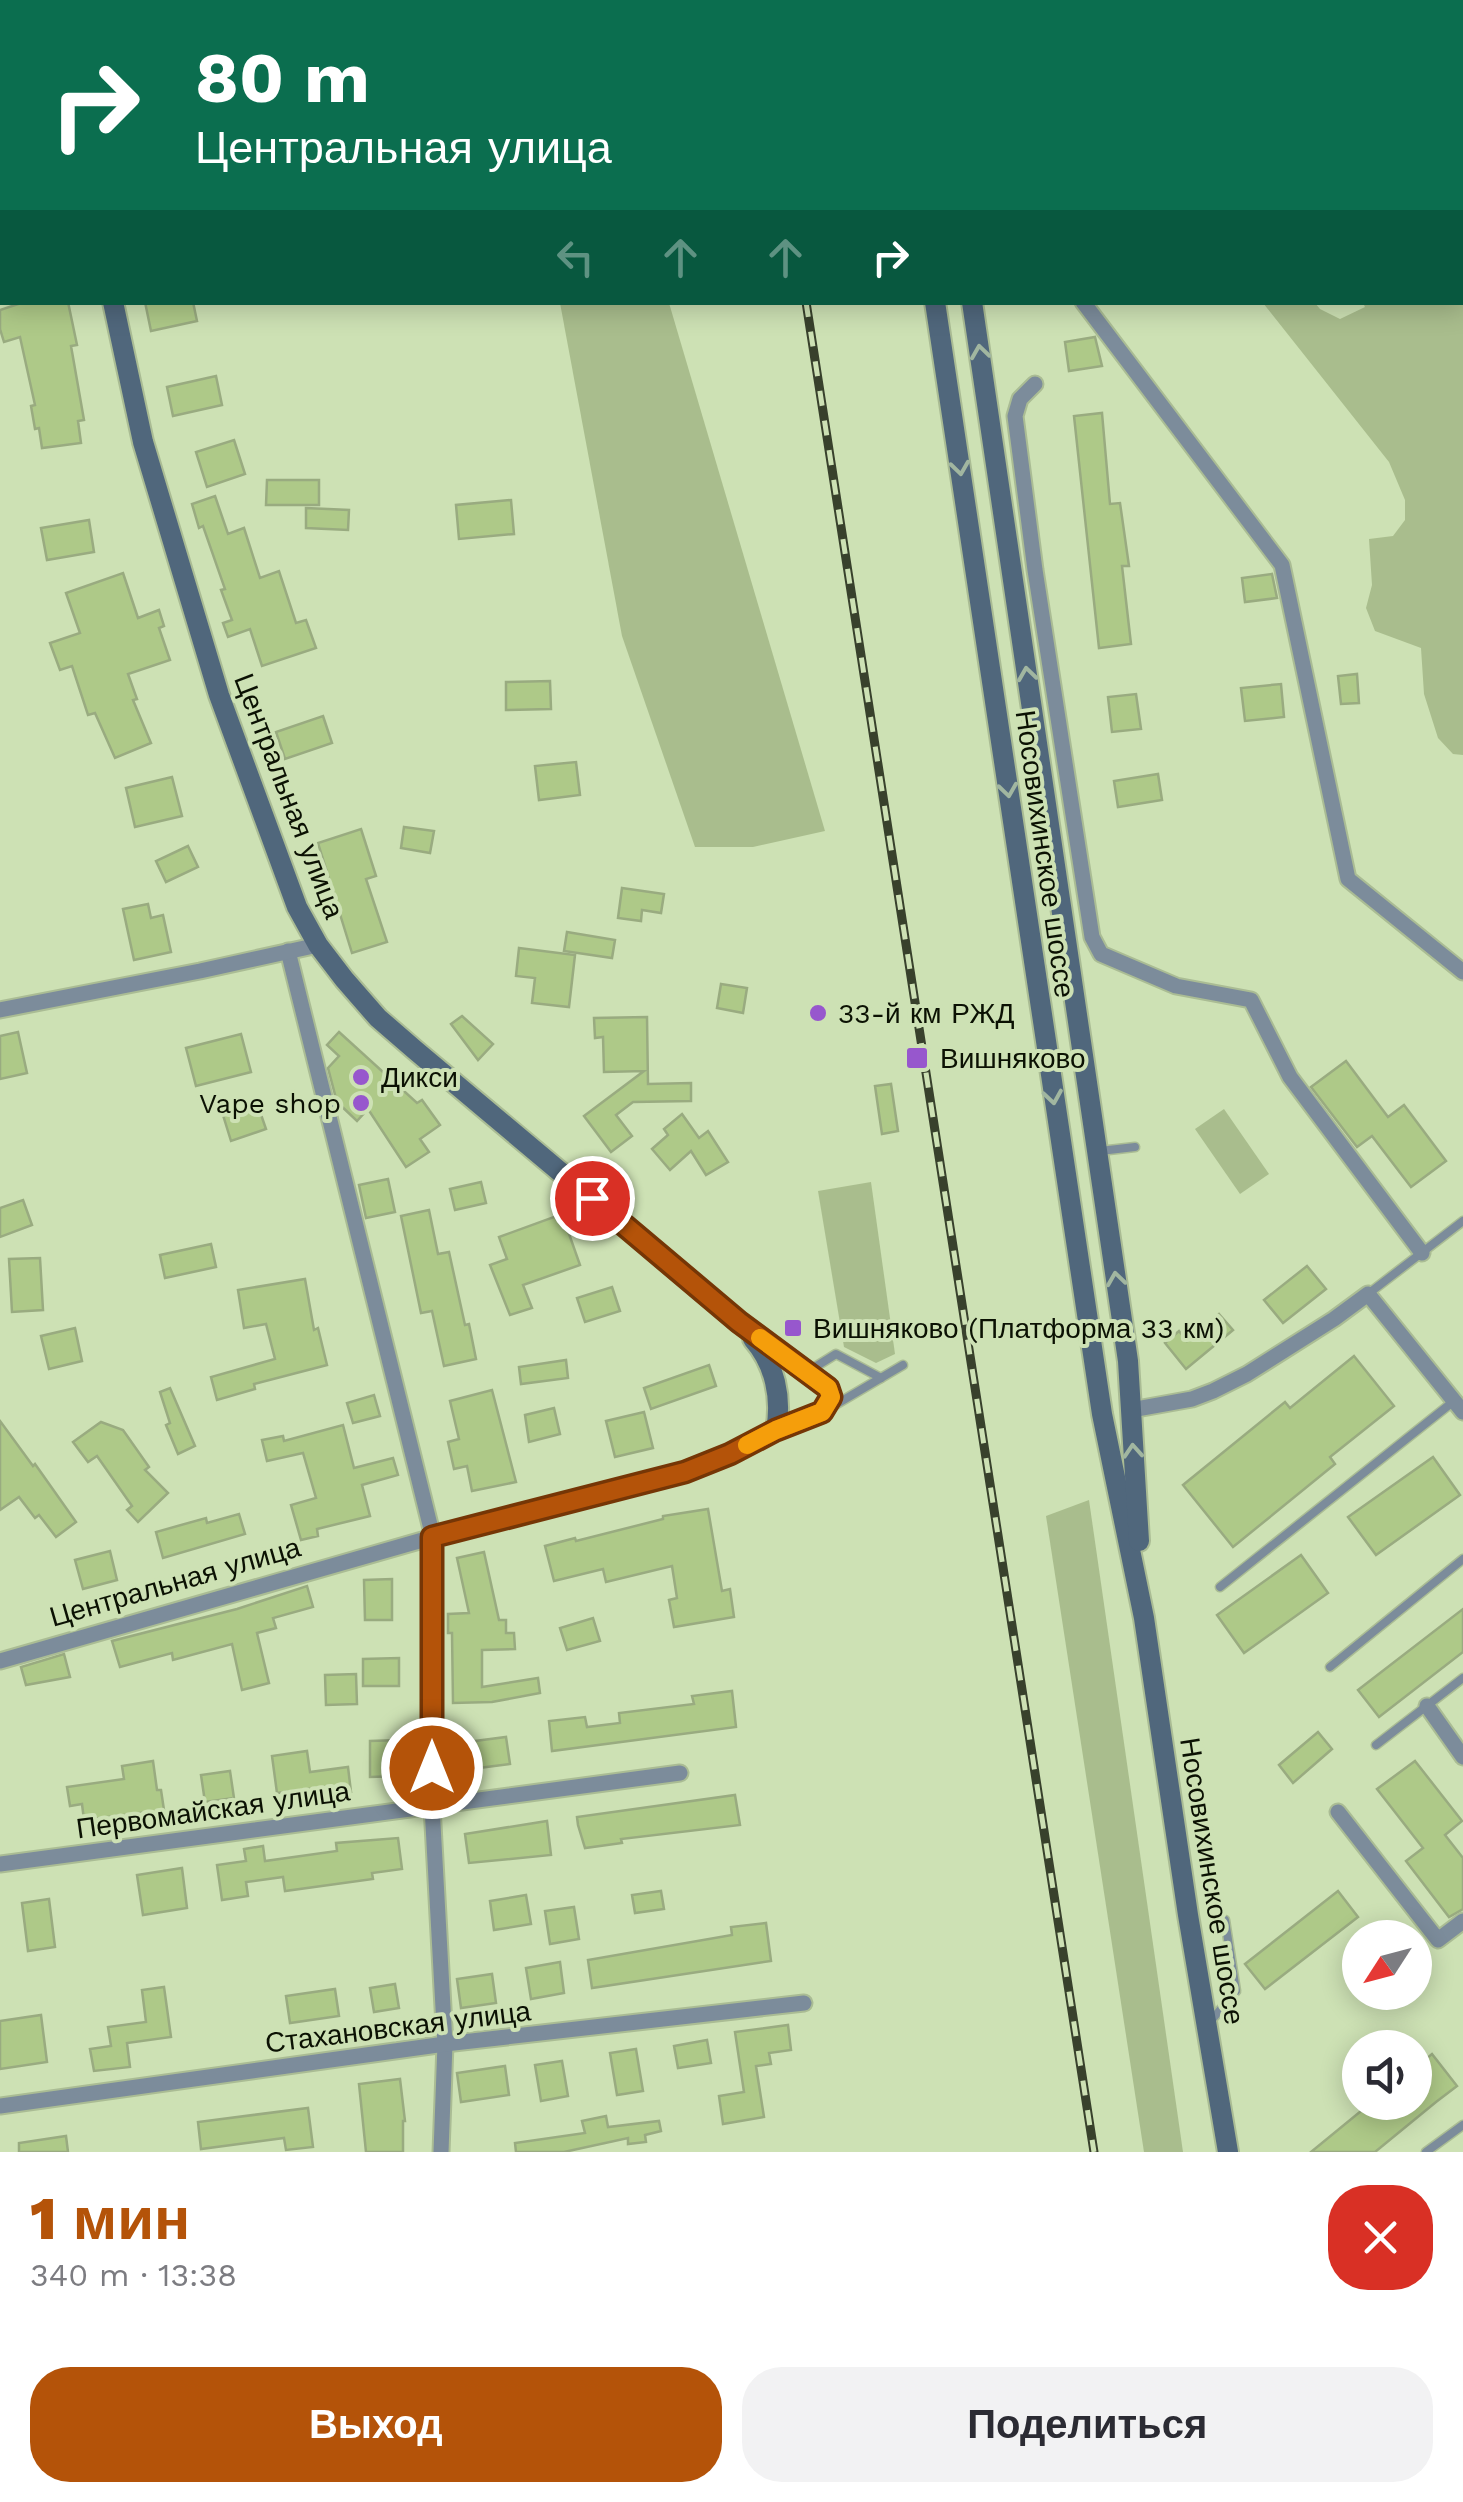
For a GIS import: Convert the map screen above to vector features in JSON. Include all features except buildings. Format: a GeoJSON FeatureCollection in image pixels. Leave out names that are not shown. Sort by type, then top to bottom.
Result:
{"type":"FeatureCollection","features":[{"type":"Feature","properties":{"kind":"main road","name":"Центральная улица"},"geometry":{"type":"LineString","coordinates":[[114,305],[143,442],[219,695],[297,907],[318,945],[378,1018],[414,1050],[739,1322],[828,1388],[831,1397],[822,1412],[776,1430]]}},
{"type":"Feature","properties":{"kind":"main road","name":"Носовихинское шоссе"},"geometry":{"type":"LineString","coordinates":[[936,305],[1102,1414],[1144,1618],[1228,2152]]}},
{"type":"Feature","properties":{"kind":"main road","name":"Носовихинское шоссе"},"geometry":{"type":"LineString","coordinates":[[972,305],[1128,1360],[1144,1618]]}},
{"type":"Feature","properties":{"kind":"main road"},"geometry":{"type":"LineString","coordinates":[[739,1322],[760,1346],[774,1378],[780,1410],[776,1430]]}},
{"type":"Feature","properties":{"kind":"main road"},"geometry":{"type":"LineString","coordinates":[[1102,1414],[1131,1410]]}},
{"type":"Feature","properties":{"kind":"street"},"geometry":{"type":"LineString","coordinates":[[1085,305],[1282,565],[1348,879],[1463,972]]}},
{"type":"Feature","properties":{"kind":"street"},"geometry":{"type":"LineString","coordinates":[[1035,384],[1020,399],[1015,416],[1092,937],[1100,954],[1176,986],[1251,1000],[1290,1077],[1422,1253]]}},
{"type":"Feature","properties":{"kind":"street"},"geometry":{"type":"LineString","coordinates":[[0,1010],[318,945]]}},
{"type":"Feature","properties":{"kind":"street"},"geometry":{"type":"LineString","coordinates":[[288,950],[432,1537],[432,1806],[445,2044],[441,2152]]}},
{"type":"Feature","properties":{"kind":"street"},"geometry":{"type":"LineString","coordinates":[[1131,1410],[1192,1399],[1213,1391],[1291,1346],[1368,1294],[1459,1406]]}},
{"type":"Feature","properties":{"kind":"street","name":"Центральная улица"},"geometry":{"type":"LineString","coordinates":[[0,1661],[432,1537],[685,1472],[776,1430]]}},
{"type":"Feature","properties":{"kind":"street"},"geometry":{"type":"LineString","coordinates":[[1427,1706],[1463,1757]]}},
{"type":"Feature","properties":{"kind":"street","name":"Первомайская улица"},"geometry":{"type":"LineString","coordinates":[[0,1864],[680,1773]]}},
{"type":"Feature","properties":{"kind":"street"},"geometry":{"type":"LineString","coordinates":[[1338,1812],[1438,1940],[1463,1921]]}},
{"type":"Feature","properties":{"kind":"street","name":"Стахановская улица"},"geometry":{"type":"LineString","coordinates":[[0,2106],[445,2044],[804,2003]]}},
{"type":"Feature","properties":{"kind":"lane"},"geometry":{"type":"LineString","coordinates":[[1097,1151],[1136,1146]]}},
{"type":"Feature","properties":{"kind":"lane"},"geometry":{"type":"LineString","coordinates":[[1368,1294],[1463,1221]]}},
{"type":"Feature","properties":{"kind":"lane"},"geometry":{"type":"LineString","coordinates":[[807,1372],[836,1354],[881,1378]]}},
{"type":"Feature","properties":{"kind":"lane"},"geometry":{"type":"LineString","coordinates":[[822,1412],[903,1365]]}},
{"type":"Feature","properties":{"kind":"lane"},"geometry":{"type":"LineString","coordinates":[[1220,1587],[1459,1406]]}},
{"type":"Feature","properties":{"kind":"lane"},"geometry":{"type":"LineString","coordinates":[[1330,1667],[1463,1559]]}},
{"type":"Feature","properties":{"kind":"lane"},"geometry":{"type":"LineString","coordinates":[[1376,1746],[1463,1678]]}},
{"type":"Feature","properties":{"kind":"lane"},"geometry":{"type":"LineString","coordinates":[[1207,2026],[1236,1991],[1225,1920]]}},
{"type":"Feature","properties":{"kind":"lane"},"geometry":{"type":"LineString","coordinates":[[1426,2152],[1463,2125]]}},
{"type":"Feature","properties":{"kind":"green space"},"geometry":{"type":"Polygon","coordinates":[[[560,305],[670,305],[825,831],[753,847],[695,847],[622,636],[560,305]]]}},
{"type":"Feature","properties":{"kind":"green space"},"geometry":{"type":"Polygon","coordinates":[[[1265,305],[1317,305],[1340,319],[1365,307],[1463,305],[1463,755],[1453,754],[1438,738],[1424,694],[1421,648],[1375,631],[1366,608],[1372,585],[1369,539],[1393,536],[1405,520],[1405,500],[1389,462],[1265,305]]]}},
{"type":"Feature","properties":{"kind":"green space"},"geometry":{"type":"Polygon","coordinates":[[[1224,1109],[1269,1174],[1240,1194],[1195,1129],[1224,1109]]]}},
{"type":"Feature","properties":{"kind":"green space"},"geometry":{"type":"Polygon","coordinates":[[[871,1182],[895,1354],[876,1363],[844,1347],[818,1191],[871,1182]]]}},
{"type":"Feature","properties":{"kind":"green space"},"geometry":{"type":"Polygon","coordinates":[[[1089,1500],[1183,2152],[1144,2152],[1046,1516],[1089,1500]]]}},
{"type":"Feature","properties":{"kind":"railway"},"geometry":{"type":"LineString","coordinates":[[806,305],[1094,2152]]}},
{"type":"Feature","properties":{"kind":"slow traffic"},"geometry":{"type":"LineString","coordinates":[[747,1445],[822,1412],[831,1397],[828,1388],[760,1338]]}},
{"type":"Feature","properties":{"kind":"place","name":"33-й км РЖД"},"geometry":{"type":"Point","coordinates":[818,1013]}},
{"type":"Feature","properties":{"kind":"place","name":"Вишняково"},"geometry":{"type":"Point","coordinates":[917,1058]}},
{"type":"Feature","properties":{"kind":"place","name":"Дикси"},"geometry":{"type":"Point","coordinates":[361,1077]}},
{"type":"Feature","properties":{"kind":"place","name":"Vape shop"},"geometry":{"type":"Point","coordinates":[361,1103]}},
{"type":"Feature","properties":{"kind":"place","name":"Вишняково (Платформа 33 км)"},"geometry":{"type":"Point","coordinates":[793,1328]}},
{"type":"Feature","properties":{"kind":"route"},"geometry":{"type":"LineString","coordinates":[[432,1768],[432,1537],[708,1464],[822,1412],[831,1397],[828,1388],[739,1322],[592,1198]]}}]}
